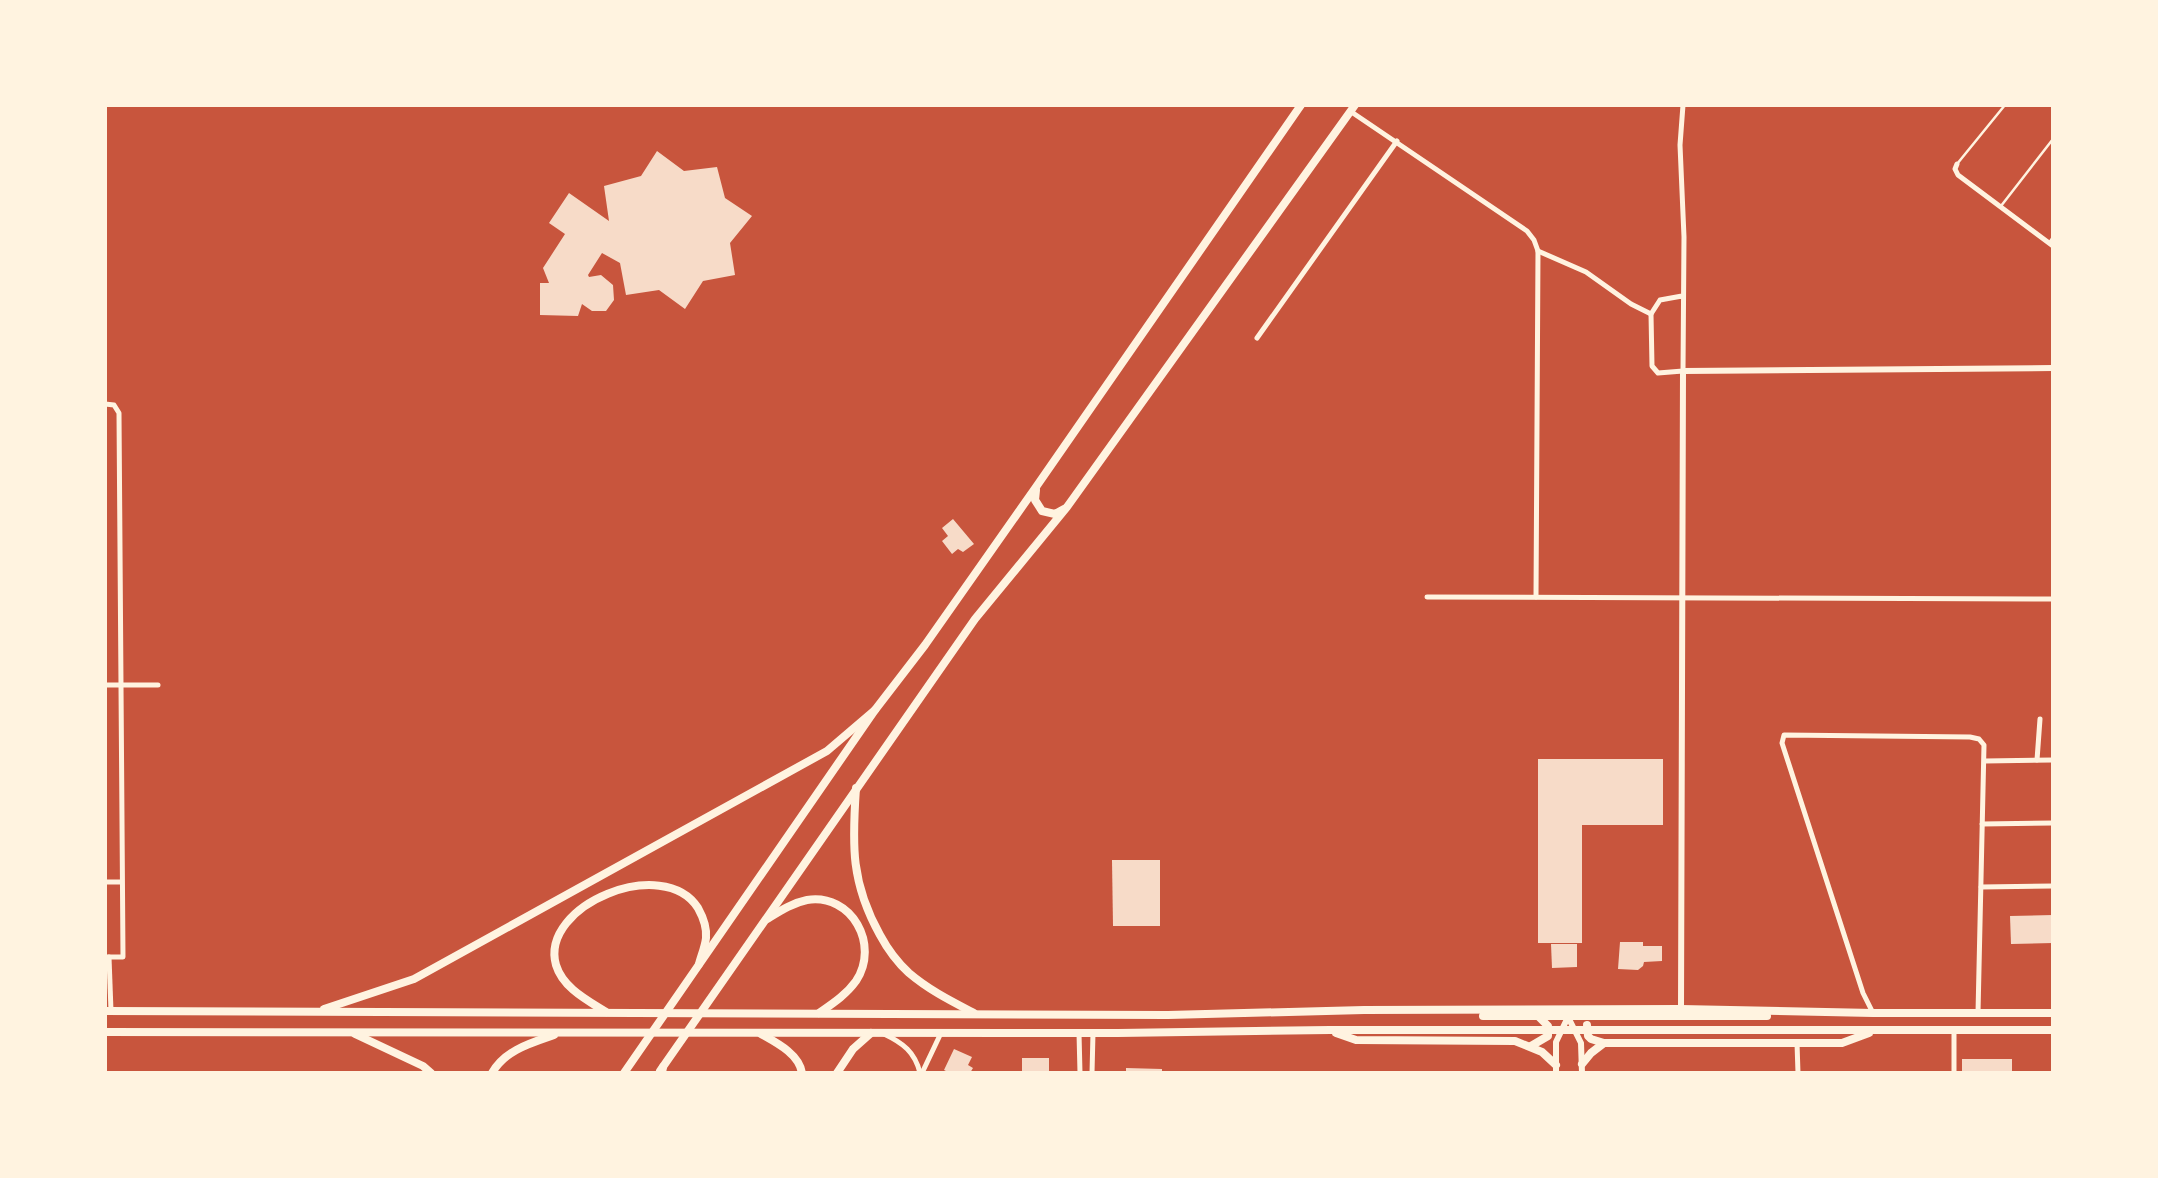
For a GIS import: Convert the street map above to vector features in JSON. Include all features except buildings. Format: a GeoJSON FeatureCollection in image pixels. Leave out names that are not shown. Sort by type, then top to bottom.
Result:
{"type":"FeatureCollection","features":[{"type":"Feature","properties":{"kind":"main road"},"geometry":{"type":"LineString","coordinates":[[624,1073],[875,710],[925,645],[1037,487],[1301,105]]}},
{"type":"Feature","properties":{"kind":"main road"},"geometry":{"type":"LineString","coordinates":[[661,1071],[975,619],[1067,508],[1352,108]]}},
{"type":"Feature","properties":{"kind":"main road"},"geometry":{"type":"LineString","coordinates":[[1037,487],[1035,500],[1042,511],[1055,514],[1067,508]]}},
{"type":"Feature","properties":{"kind":"main road"},"geometry":{"type":"LineString","coordinates":[[315,1012],[365,998],[414,979],[827,751],[875,710]]}},
{"type":"Feature","properties":{"kind":"main road"},"geometry":{"type":"LineString","coordinates":[[856,788],[852,841],[856,876],[866,910],[885,943],[907,972],[933,991],[976,1014]]}},
{"type":"Feature","properties":{"kind":"main road"},"geometry":{"type":"LineString","coordinates":[[606,1012],[569,987],[557,967],[554,953],[557,936],[567,923],[586,906],[614,891],[639,885],[660,886],[679,891],[694,902],[704,918],[706,937],[699,964]]}},
{"type":"Feature","properties":{"kind":"main road"},"geometry":{"type":"LineString","coordinates":[[767,919],[786,907],[807,900],[826,901],[845,910],[858,922],[866,944],[864,963],[857,980],[847,992],[819,1013]]}},
{"type":"Feature","properties":{"kind":"main road"},"geometry":{"type":"LineString","coordinates":[[108,1011],[1168,1015],[1681,1009],[2053,1013]]}},
{"type":"Feature","properties":{"kind":"main road"},"geometry":{"type":"LineString","coordinates":[[1372,1011],[1380,1015],[1594,1018],[1804,1016],[1813,1012]]}},
{"type":"Feature","properties":{"kind":"main road"},"geometry":{"type":"LineString","coordinates":[[1531,1046],[1544,1040],[1549,1031],[1538,1016]]}},
{"type":"Feature","properties":{"kind":"main road"},"geometry":{"type":"LineString","coordinates":[[1594,1018],[1587,1026],[1588,1036],[1591,1040],[1604,1042],[1842,1043],[1875,1031]]}},
{"type":"Feature","properties":{"kind":"main road"},"geometry":{"type":"LineString","coordinates":[[1330,1030],[1356,1040],[1515,1041],[1531,1046],[1549,1058],[1556,1069]]}},
{"type":"Feature","properties":{"kind":"main road"},"geometry":{"type":"LineString","coordinates":[[105,1032],[2053,1030]]}},
{"type":"Feature","properties":{"kind":"main road"},"geometry":{"type":"LineString","coordinates":[[349,1032],[423,1066],[432,1073]]}},
{"type":"Feature","properties":{"kind":"main road"},"geometry":{"type":"LineString","coordinates":[[759,1032],[787,1050],[801,1067],[802,1073]]}},
{"type":"Feature","properties":{"kind":"main road"},"geometry":{"type":"LineString","coordinates":[[837,1073],[853,1049],[871,1032]]}},
{"type":"Feature","properties":{"kind":"main road"},"geometry":{"type":"LineString","coordinates":[[492,1073],[508,1055],[522,1046],[560,1033]]}},
{"type":"Feature","properties":{"kind":"main road"},"geometry":{"type":"LineString","coordinates":[[1582,1069],[1604,1042]]}},
{"type":"Feature","properties":{"kind":"street"},"geometry":{"type":"LineString","coordinates":[[1681,1009],[1684,237],[1680,145],[1683,105]]}},
{"type":"Feature","properties":{"kind":"street"},"geometry":{"type":"LineString","coordinates":[[1352,108],[1528,231],[1534,240],[1538,251],[1536,597]]}},
{"type":"Feature","properties":{"kind":"street"},"geometry":{"type":"LineString","coordinates":[[1257,338],[1396,141]]}},
{"type":"Feature","properties":{"kind":"street"},"geometry":{"type":"LineString","coordinates":[[1957,164],[1955,169],[1958,175],[2051,244]]}},
{"type":"Feature","properties":{"kind":"street"},"geometry":{"type":"LineString","coordinates":[[1538,251],[1586,272],[1631,304],[1651,314]]}},
{"type":"Feature","properties":{"kind":"street"},"geometry":{"type":"LineString","coordinates":[[1682,296],[1660,300],[1651,314],[1652,366],[1658,373],[2053,368]]}},
{"type":"Feature","properties":{"kind":"street"},"geometry":{"type":"LineString","coordinates":[[105,404],[114,405],[118,413],[123,957],[107,957],[108,1011]]}},
{"type":"Feature","properties":{"kind":"street"},"geometry":{"type":"LineString","coordinates":[[1427,597],[2053,599]]}},
{"type":"Feature","properties":{"kind":"street"},"geometry":{"type":"LineString","coordinates":[[105,685],[158,685]]}},
{"type":"Feature","properties":{"kind":"street"},"geometry":{"type":"LineString","coordinates":[[2037,760],[2040,719]]}},
{"type":"Feature","properties":{"kind":"street"},"geometry":{"type":"LineString","coordinates":[[1873,1013],[1857,975],[1782,743],[1784,735],[1970,737],[1979,739],[1984,745],[1978,1013]]}},
{"type":"Feature","properties":{"kind":"street"},"geometry":{"type":"LineString","coordinates":[[1985,761],[2053,760]]}},
{"type":"Feature","properties":{"kind":"street"},"geometry":{"type":"LineString","coordinates":[[1982,824],[2053,823]]}},
{"type":"Feature","properties":{"kind":"street"},"geometry":{"type":"LineString","coordinates":[[105,882],[121,882]]}},
{"type":"Feature","properties":{"kind":"street"},"geometry":{"type":"LineString","coordinates":[[1981,887],[2053,886]]}},
{"type":"Feature","properties":{"kind":"street"},"geometry":{"type":"LineString","coordinates":[[1568,1017],[1578,1034],[1582,1069]]}},
{"type":"Feature","properties":{"kind":"street"},"geometry":{"type":"LineString","coordinates":[[1556,1069],[1556,1042],[1568,1017]]}},
{"type":"Feature","properties":{"kind":"street"},"geometry":{"type":"LineString","coordinates":[[1954,1030],[1954,1073]]}},
{"type":"Feature","properties":{"kind":"street"},"geometry":{"type":"LineString","coordinates":[[881,1033],[908,1048],[917,1060],[921,1073]]}},
{"type":"Feature","properties":{"kind":"street"},"geometry":{"type":"LineString","coordinates":[[921,1073],[941,1033]]}},
{"type":"Feature","properties":{"kind":"street"},"geometry":{"type":"LineString","coordinates":[[1079,1033],[1080,1073]]}},
{"type":"Feature","properties":{"kind":"street"},"geometry":{"type":"LineString","coordinates":[[1092,1073],[1093,1033]]}},
{"type":"Feature","properties":{"kind":"street"},"geometry":{"type":"LineString","coordinates":[[1797,1043],[1798,1073]]}},
{"type":"Feature","properties":{"kind":"lane"},"geometry":{"type":"LineString","coordinates":[[1957,164],[2005,105]]}},
{"type":"Feature","properties":{"kind":"lane"},"geometry":{"type":"LineString","coordinates":[[2001,206],[2053,139]]}},
{"type":"Feature","properties":{"kind":"lane"},"geometry":{"type":"LineString","coordinates":[[2051,244],[2053,237]]}}]}
